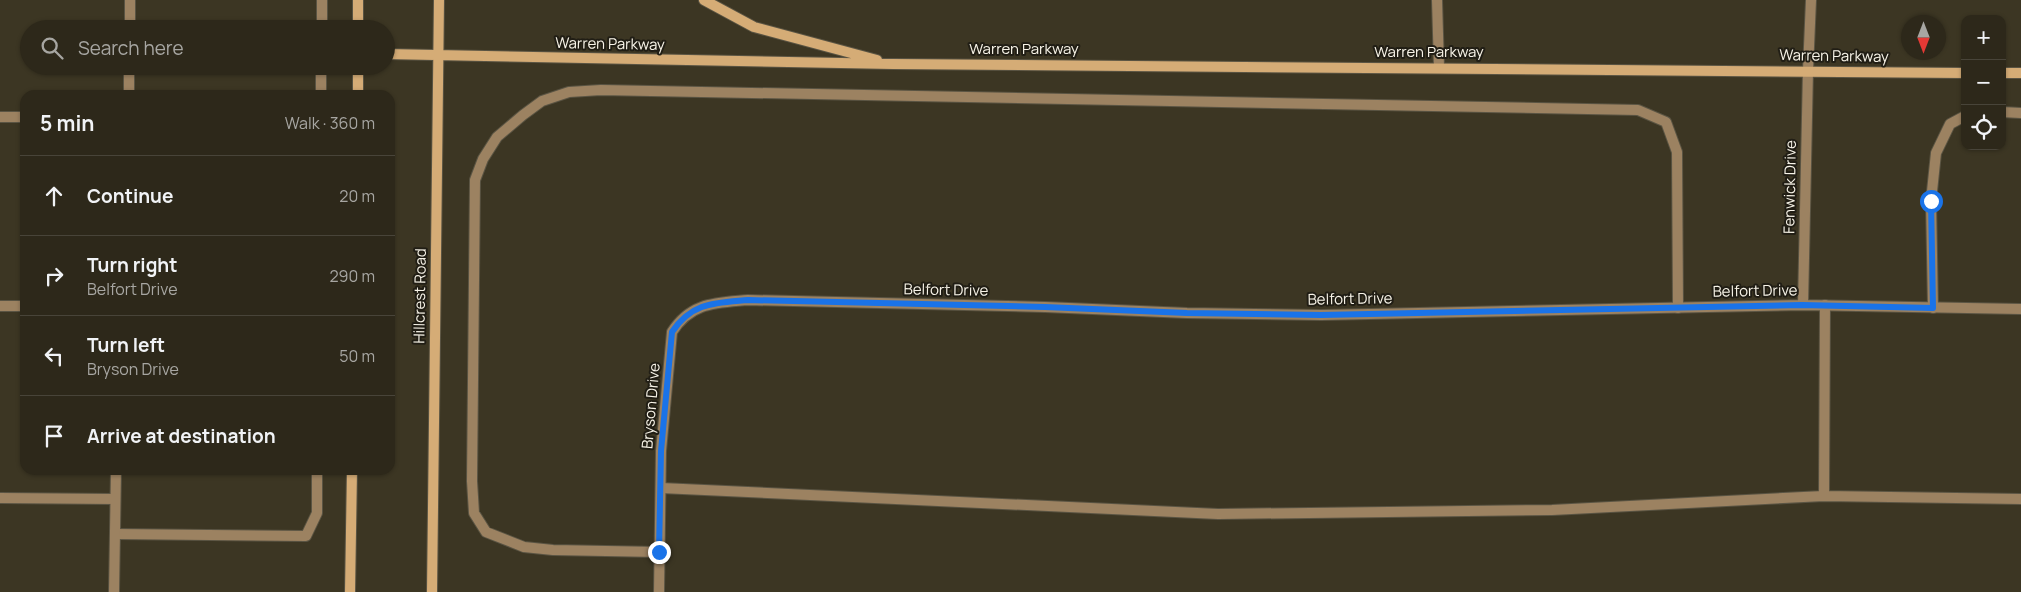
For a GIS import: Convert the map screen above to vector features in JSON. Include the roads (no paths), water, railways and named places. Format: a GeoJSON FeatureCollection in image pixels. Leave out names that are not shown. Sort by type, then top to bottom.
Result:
{"type":"FeatureCollection","features":[{"type":"Feature","properties":{"kind":"main road"},"geometry":{"type":"LineString","coordinates":[[358,0],[358,20]]}},
{"type":"Feature","properties":{"kind":"main road","name":"Hillcrest Road"},"geometry":{"type":"LineString","coordinates":[[432,592],[439,0]]}},
{"type":"Feature","properties":{"kind":"main road","name":"Warren Parkway"},"geometry":{"type":"LineString","coordinates":[[704,0],[754,27],[892,64]]}},
{"type":"Feature","properties":{"kind":"main road","name":"Warren Parkway"},"geometry":{"type":"LineString","coordinates":[[395,54],[892,64],[1808,70],[1961,73]]}},
{"type":"Feature","properties":{"kind":"main road"},"geometry":{"type":"LineString","coordinates":[[2006,73],[2021,73]]}},
{"type":"Feature","properties":{"kind":"main road"},"geometry":{"type":"LineString","coordinates":[[358,75],[358,90]]}},
{"type":"Feature","properties":{"kind":"main road"},"geometry":{"type":"LineString","coordinates":[[350,592],[352,475]]}},
{"type":"Feature","properties":{"kind":"street"},"geometry":{"type":"LineString","coordinates":[[130,0],[130,20]]}},
{"type":"Feature","properties":{"kind":"street"},"geometry":{"type":"LineString","coordinates":[[322,0],[322,20]]}},
{"type":"Feature","properties":{"kind":"street"},"geometry":{"type":"LineString","coordinates":[[1437,0],[1439,67]]}},
{"type":"Feature","properties":{"kind":"street","name":"Fenwick Drive"},"geometry":{"type":"LineString","coordinates":[[1802,305],[1811,0]]}},
{"type":"Feature","properties":{"kind":"street"},"geometry":{"type":"LineString","coordinates":[[129,75],[129,90]]}},
{"type":"Feature","properties":{"kind":"street"},"geometry":{"type":"LineString","coordinates":[[321,75],[321,90]]}},
{"type":"Feature","properties":{"kind":"street"},"geometry":{"type":"LineString","coordinates":[[659,552],[552,550],[524,547],[486,532],[474,513],[472,480],[476,180],[483,159],[497,137],[542,101],[569,92],[600,90],[1638,110],[1666,122],[1677,152],[1678,308]]}},
{"type":"Feature","properties":{"kind":"street"},"geometry":{"type":"LineString","coordinates":[[2006,112],[2021,113]]}},
{"type":"Feature","properties":{"kind":"street"},"geometry":{"type":"LineString","coordinates":[[0,116],[20,117]]}},
{"type":"Feature","properties":{"kind":"street"},"geometry":{"type":"LineString","coordinates":[[1933,308],[1931,201],[1936,153],[1950,124],[1961,118]]}},
{"type":"Feature","properties":{"kind":"street","name":"Belfort Drive"},"geometry":{"type":"LineString","coordinates":[[684,318],[694,310],[710,303],[748,300],[1045,307],[1187,313],[1321,315],[1802,305],[2021,309]]}},
{"type":"Feature","properties":{"kind":"street"},"geometry":{"type":"LineString","coordinates":[[1824,496],[1825,305]]}},
{"type":"Feature","properties":{"kind":"street"},"geometry":{"type":"LineString","coordinates":[[0,306],[20,306]]}},
{"type":"Feature","properties":{"kind":"street","name":"Bryson Drive"},"geometry":{"type":"LineString","coordinates":[[659,592],[661,451],[672,332],[684,318]]}},
{"type":"Feature","properties":{"kind":"street"},"geometry":{"type":"LineString","coordinates":[[114,592],[116,475]]}},
{"type":"Feature","properties":{"kind":"street"},"geometry":{"type":"LineString","coordinates":[[115,534],[306,536],[317,513],[317,475]]}},
{"type":"Feature","properties":{"kind":"street"},"geometry":{"type":"LineString","coordinates":[[661,488],[1218,514],[1552,510],[1824,496],[2021,499]]}},
{"type":"Feature","properties":{"kind":"street"},"geometry":{"type":"LineString","coordinates":[[0,498],[115,499]]}}]}
